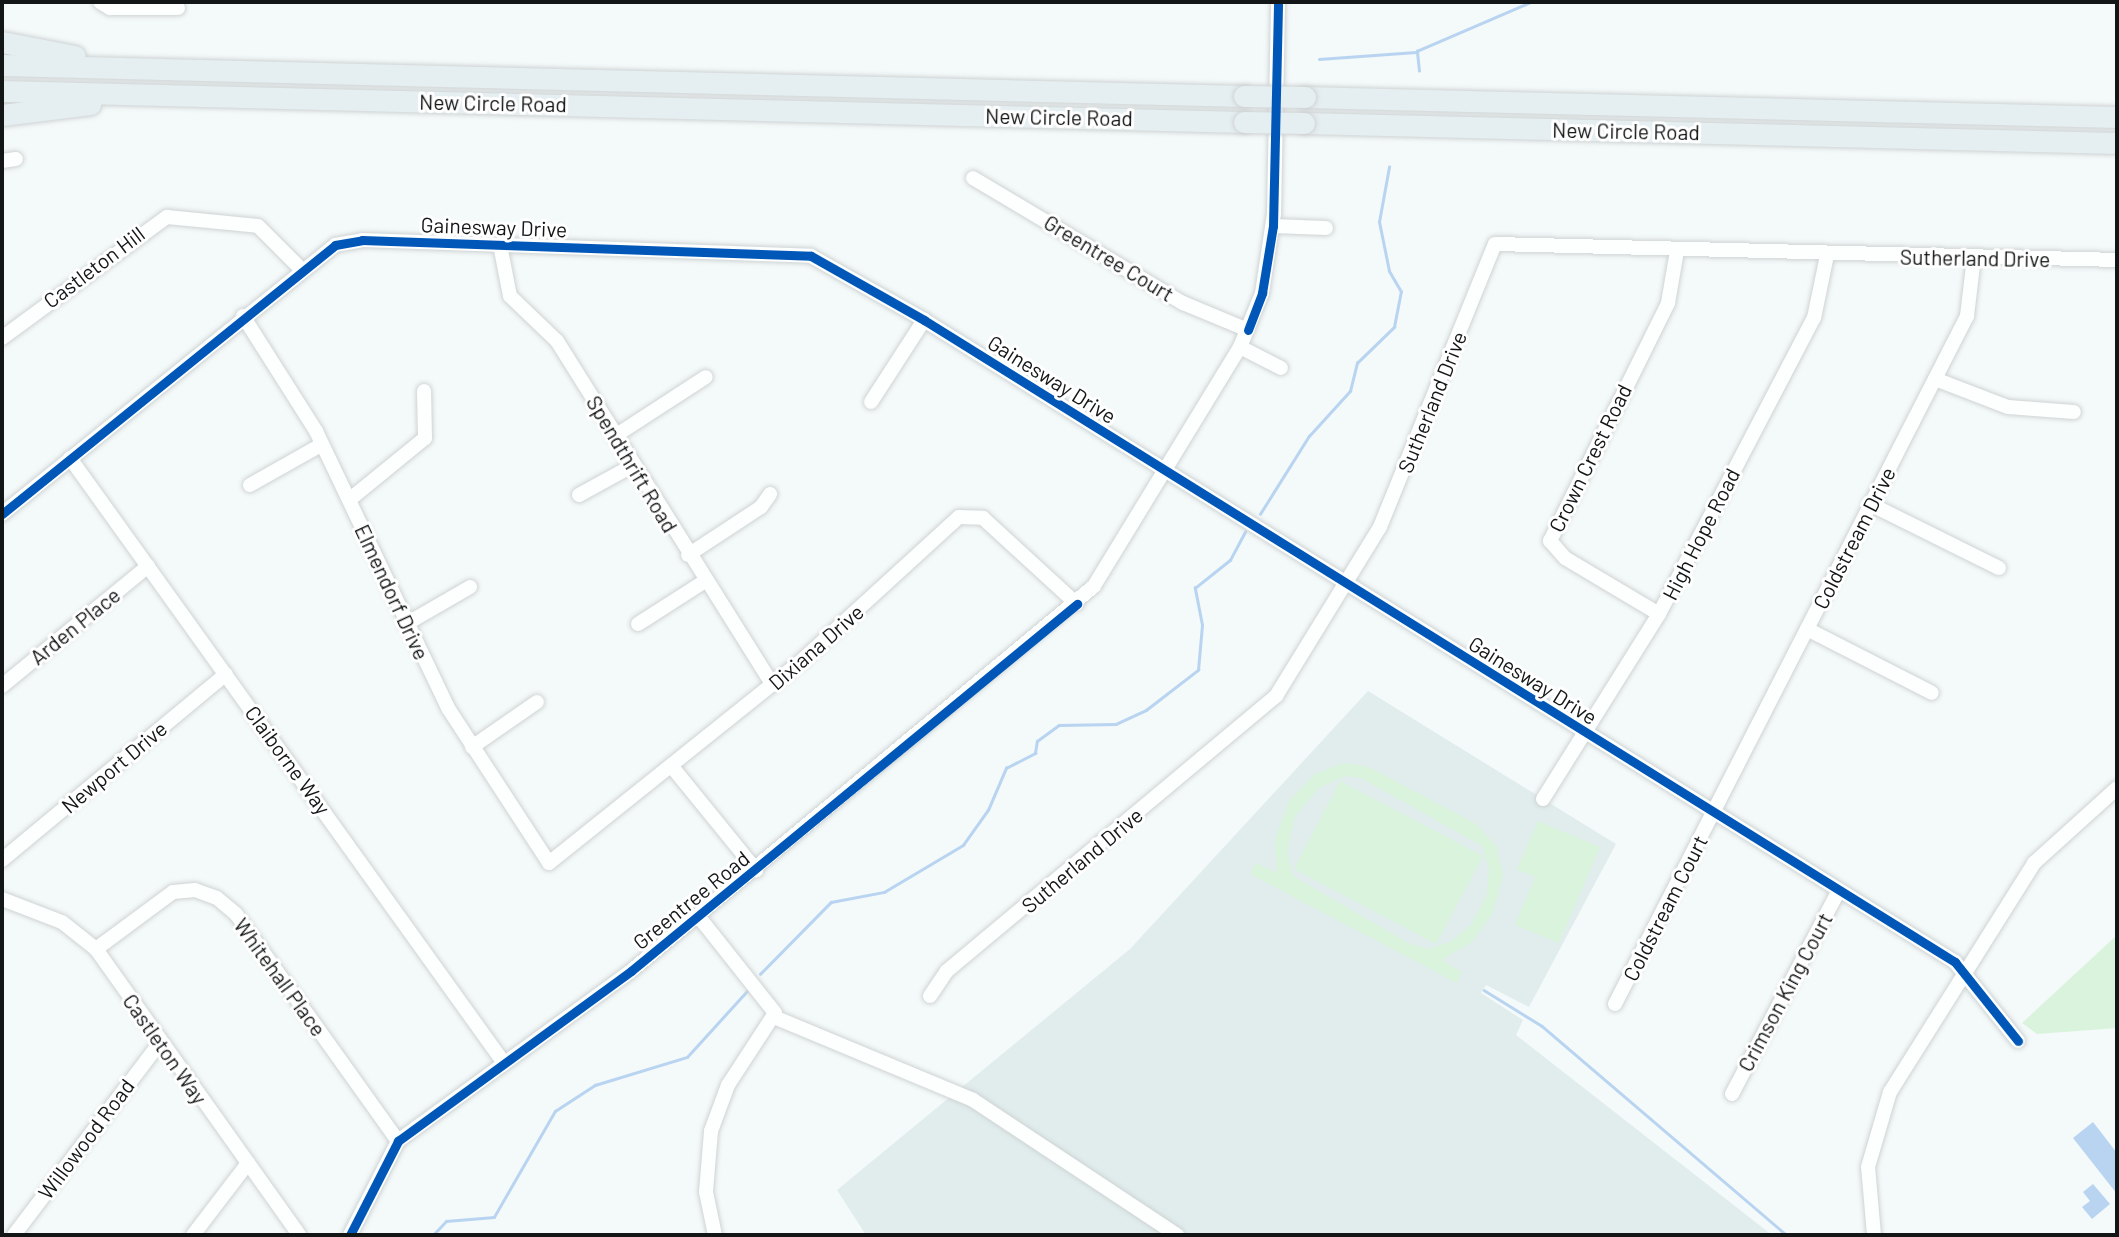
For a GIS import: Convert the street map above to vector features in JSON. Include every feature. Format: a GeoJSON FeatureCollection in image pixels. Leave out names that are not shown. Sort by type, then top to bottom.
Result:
{"type":"FeatureCollection","features":[{"type":"Feature","properties":{"kind":"highway"},"geometry":{"type":"LineString","coordinates":[[2,42],[209,70]]}},
{"type":"Feature","properties":{"kind":"highway","name":"New Circle Road"},"geometry":{"type":"LineString","coordinates":[[2,65],[2117,117]]}},
{"type":"Feature","properties":{"kind":"highway","name":"New Circle Road"},"geometry":{"type":"LineString","coordinates":[[2,91],[2117,143]]}},
{"type":"Feature","properties":{"kind":"highway"},"geometry":{"type":"LineString","coordinates":[[2,115],[92,104],[350,100]]}},
{"type":"Feature","properties":{"kind":"street"},"geometry":{"type":"LineString","coordinates":[[100,2],[110,8],[178,8]]}},
{"type":"Feature","properties":{"kind":"street","name":"Greentree Road"},"geometry":{"type":"LineString","coordinates":[[350,1235],[398,1141],[699,917],[1077,604],[1240,347],[1262,293],[1273,226],[1278,2]]}},
{"type":"Feature","properties":{"kind":"street","name":"Greentree Court"},"geometry":{"type":"LineString","coordinates":[[973,178],[1183,303],[1248,330]]}},
{"type":"Feature","properties":{"kind":"street","name":"Castleton Hill"},"geometry":{"type":"LineString","coordinates":[[2,338],[167,217],[258,226],[300,268]]}},
{"type":"Feature","properties":{"kind":"street"},"geometry":{"type":"LineString","coordinates":[[1273,226],[1326,228]]}},
{"type":"Feature","properties":{"kind":"street","name":"Gainesway Drive"},"geometry":{"type":"LineString","coordinates":[[2,514],[300,268],[348,241],[794,252],[831,263],[924,320],[1965,971],[2018,1041]]}},
{"type":"Feature","properties":{"kind":"street","name":"Sutherland Drive"},"geometry":{"type":"LineString","coordinates":[[930,996],[947,971],[1267,707],[1347,584],[1405,471],[1494,244],[1827,255],[2117,260]]}},
{"type":"Feature","properties":{"kind":"street","name":"Spendthrift Road"},"geometry":{"type":"LineString","coordinates":[[500,245],[510,296],[557,341],[632,467],[772,685]]}},
{"type":"Feature","properties":{"kind":"street","name":"Crown Crest Road"},"geometry":{"type":"LineString","coordinates":[[1659,614],[1565,558],[1550,541],[1668,303],[1677,251]]}},
{"type":"Feature","properties":{"kind":"street","name":"High Hope Road"},"geometry":{"type":"LineString","coordinates":[[1543,799],[1582,731],[1659,614],[1814,318],[1827,255]]}},
{"type":"Feature","properties":{"kind":"street","name":"Coldstream Drive"},"geometry":{"type":"LineString","coordinates":[[1714,813],[1971,304],[1974,257]]}},
{"type":"Feature","properties":{"kind":"street","name":"Elmendorf Drive"},"geometry":{"type":"LineString","coordinates":[[243,316],[321,445],[407,624],[472,747],[549,863]]}},
{"type":"Feature","properties":{"kind":"street"},"geometry":{"type":"LineString","coordinates":[[872,402],[924,320]]}},
{"type":"Feature","properties":{"kind":"street"},"geometry":{"type":"LineString","coordinates":[[1240,347],[1281,368]]}},
{"type":"Feature","properties":{"kind":"street"},"geometry":{"type":"LineString","coordinates":[[615,436],[706,377]]}},
{"type":"Feature","properties":{"kind":"street"},"geometry":{"type":"LineString","coordinates":[[1935,379],[2008,407],[2074,412]]}},
{"type":"Feature","properties":{"kind":"street"},"geometry":{"type":"LineString","coordinates":[[349,500],[425,438],[424,391]]}},
{"type":"Feature","properties":{"kind":"street"},"geometry":{"type":"LineString","coordinates":[[250,485],[321,445]]}},
{"type":"Feature","properties":{"kind":"street","name":"Claiborne Way"},"geometry":{"type":"LineString","coordinates":[[70,458],[504,1063]]}},
{"type":"Feature","properties":{"kind":"street"},"geometry":{"type":"LineString","coordinates":[[579,495],[632,467]]}},
{"type":"Feature","properties":{"kind":"street"},"geometry":{"type":"LineString","coordinates":[[688,555],[761,507],[770,494]]}},
{"type":"Feature","properties":{"kind":"street"},"geometry":{"type":"LineString","coordinates":[[1870,504],[1999,568]]}},
{"type":"Feature","properties":{"kind":"street","name":"Dixiana Drive"},"geometry":{"type":"LineString","coordinates":[[549,863],[673,768],[772,685],[959,517],[983,518],[1077,604]]}},
{"type":"Feature","properties":{"kind":"street","name":"Arden Place"},"geometry":{"type":"LineString","coordinates":[[2,686],[148,566]]}},
{"type":"Feature","properties":{"kind":"street"},"geometry":{"type":"LineString","coordinates":[[638,624],[705,581]]}},
{"type":"Feature","properties":{"kind":"street"},"geometry":{"type":"LineString","coordinates":[[407,624],[470,587]]}},
{"type":"Feature","properties":{"kind":"street"},"geometry":{"type":"LineString","coordinates":[[1807,629],[1932,693]]}},
{"type":"Feature","properties":{"kind":"street","name":"Newport Drive"},"geometry":{"type":"LineString","coordinates":[[2,860],[226,674]]}},
{"type":"Feature","properties":{"kind":"street"},"geometry":{"type":"LineString","coordinates":[[472,747],[537,702]]}},
{"type":"Feature","properties":{"kind":"street"},"geometry":{"type":"LineString","coordinates":[[673,768],[755,870]]}},
{"type":"Feature","properties":{"kind":"street"},"geometry":{"type":"LineString","coordinates":[[1874,1235],[1868,1167],[1876,1126],[1889,1092],[2044,850],[2117,788]]}},
{"type":"Feature","properties":{"kind":"street","name":"Coldstream Court"},"geometry":{"type":"LineString","coordinates":[[1615,1004],[1714,813]]}},
{"type":"Feature","properties":{"kind":"street","name":"Whitehall Place"},"geometry":{"type":"LineString","coordinates":[[96,949],[173,892],[195,890],[217,898],[236,915],[398,1141]]}},
{"type":"Feature","properties":{"kind":"street","name":"Crimson King Court"},"geometry":{"type":"LineString","coordinates":[[1732,1094],[1839,890]]}},
{"type":"Feature","properties":{"kind":"street","name":"Castleton Way"},"geometry":{"type":"LineString","coordinates":[[2,898],[62,922],[96,949],[159,1044],[299,1235]]}},
{"type":"Feature","properties":{"kind":"street"},"geometry":{"type":"LineString","coordinates":[[699,917],[772,1005],[774,1017],[715,1116],[705,1166],[715,1235]]}},
{"type":"Feature","properties":{"kind":"street"},"geometry":{"type":"LineString","coordinates":[[774,1017],[973,1100],[1177,1235]]}},
{"type":"Feature","properties":{"kind":"street","name":"Willowood Road"},"geometry":{"type":"LineString","coordinates":[[14,1235],[159,1044]]}},
{"type":"Feature","properties":{"kind":"street"},"geometry":{"type":"LineString","coordinates":[[193,1235],[247,1163]]}},
{"type":"Feature","properties":{"kind":"shaded area"},"geometry":{"type":"Polygon","coordinates":[[[1368,691],[1616,844],[1529,1007],[1486,985],[1481,993],[1523,1020],[1516,1035],[1772,1235],[866,1235],[837,1190],[1130,949],[1368,691]]]}},
{"type":"Feature","properties":{"kind":"green space"},"geometry":{"type":"Polygon","coordinates":[[[1344,763],[1369,767],[1476,824],[1497,847],[1503,875],[1493,913],[1472,942],[1442,960],[1462,972],[1457,983],[1250,874],[1256,863],[1277,873],[1275,839],[1289,801],[1315,774],[1344,763]],[[1346,776],[1319,788],[1295,816],[1287,851],[1293,876],[1410,944],[1429,949],[1450,942],[1472,924],[1487,894],[1489,869],[1482,846],[1361,778],[1346,776]]]}},
{"type":"Feature","properties":{"kind":"green space"},"geometry":{"type":"Polygon","coordinates":[[[1340,781],[1483,856],[1436,944],[1294,869],[1340,781]]]}},
{"type":"Feature","properties":{"kind":"green space"},"geometry":{"type":"Polygon","coordinates":[[[1538,821],[1600,847],[1559,943],[1515,925],[1535,877],[1517,869],[1538,821]]]}},
{"type":"Feature","properties":{"kind":"green space"},"geometry":{"type":"Polygon","coordinates":[[[2117,935],[2117,1028],[2037,1034],[2022,1023],[2117,935]]]}},
{"type":"Feature","properties":{"kind":"water"},"geometry":{"type":"Polygon","coordinates":[[[2093,1122],[2117,1153],[2117,1194],[2073,1138],[2093,1122]]]}},
{"type":"Feature","properties":{"kind":"water"},"geometry":{"type":"Polygon","coordinates":[[[2093,1184],[2110,1204],[2092,1219],[2082,1207],[2090,1201],[2083,1192],[2093,1184]]]}},
{"type":"Feature","properties":{"kind":"waterway"},"geometry":{"type":"LineString","coordinates":[[1419,71],[1417,51],[1531,2]]}},
{"type":"Feature","properties":{"kind":"waterway"},"geometry":{"type":"LineString","coordinates":[[1319,59],[1416,52]]}},
{"type":"Feature","properties":{"kind":"waterway"},"geometry":{"type":"LineString","coordinates":[[1260,514],[1309,436],[1350,391],[1357,363],[1394,327],[1401,292],[1389,271],[1379,222],[1389,167]]}},
{"type":"Feature","properties":{"kind":"waterway"},"geometry":{"type":"LineString","coordinates":[[760,974],[831,902],[884,892],[963,845],[988,810],[1006,768],[1035,753],[1037,741],[1059,725],[1116,724],[1146,710],[1198,670],[1202,625],[1195,588],[1230,560],[1245,532]]}},
{"type":"Feature","properties":{"kind":"waterway"},"geometry":{"type":"LineString","coordinates":[[433,1235],[446,1221],[494,1217],[555,1111],[595,1085],[687,1057],[748,990]]}},
{"type":"Feature","properties":{"kind":"waterway"},"geometry":{"type":"LineString","coordinates":[[1484,990],[1542,1026],[1787,1235]]}},
{"type":"Feature","properties":{"kind":"cycle path"},"geometry":{"type":"LineString","coordinates":[[1248,330],[1262,293],[1273,226],[1278,2]]}},
{"type":"Feature","properties":{"kind":"cycle path"},"geometry":{"type":"LineString","coordinates":[[2,514],[335,245],[362,240],[811,256],[924,320],[1955,962],[2018,1041]]}},
{"type":"Feature","properties":{"kind":"cycle path"},"geometry":{"type":"LineString","coordinates":[[350,1235],[398,1141],[631,971],[1077,604]]}}]}
